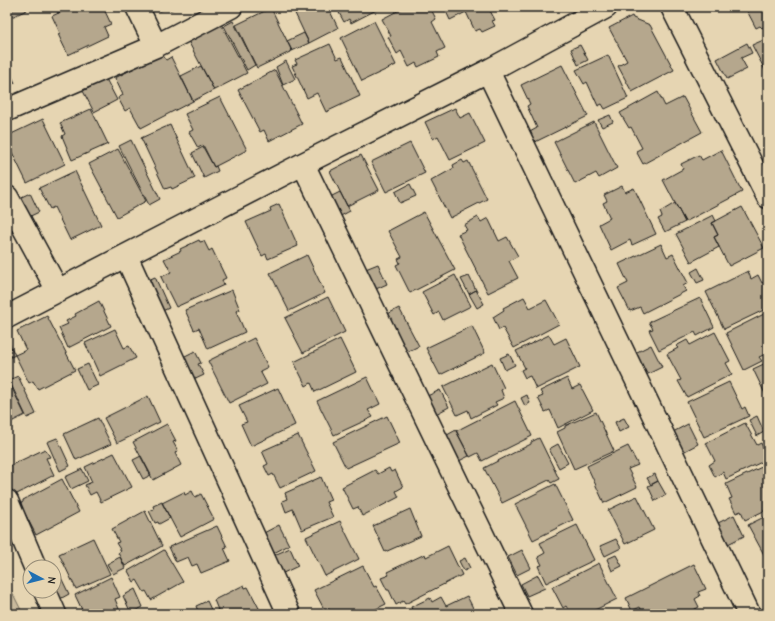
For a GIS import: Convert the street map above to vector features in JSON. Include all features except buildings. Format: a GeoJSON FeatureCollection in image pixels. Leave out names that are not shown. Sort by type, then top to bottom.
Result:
{"type":"FeatureCollection","features":[{"type":"Feature","properties":{"kind":"street"},"geometry":{"type":"LineString","coordinates":[[137,7],[156,46]]}},
{"type":"Feature","properties":{"kind":"street"},"geometry":{"type":"LineString","coordinates":[[7,110],[156,46],[231,7]]}},
{"type":"Feature","properties":{"kind":"street"},"geometry":{"type":"LineString","coordinates":[[7,318],[304,164],[488,71],[606,7]]}},
{"type":"Feature","properties":{"kind":"street"},"geometry":{"type":"LineString","coordinates":[[672,7],[768,197]]}},
{"type":"Feature","properties":{"kind":"street"},"geometry":{"type":"LineString","coordinates":[[488,71],[749,614]]}},
{"type":"Feature","properties":{"kind":"street"},"geometry":{"type":"LineString","coordinates":[[304,164],[521,614]]}},
{"type":"Feature","properties":{"kind":"street"},"geometry":{"type":"LineString","coordinates":[[7,197],[58,291]]}},
{"type":"Feature","properties":{"kind":"street"},"geometry":{"type":"LineString","coordinates":[[126,256],[289,614]]}},
{"type":"Feature","properties":{"kind":"street"},"geometry":{"type":"LineString","coordinates":[[8,504],[32,559]]}},
{"type":"Feature","properties":{"kind":"street"},"geometry":{"type":"LineString","coordinates":[[48,599],[55,614]]}},
{"type":"Feature","properties":{"kind":"shaded area"},"geometry":{"type":"Polygon","coordinates":[[[7,582],[23,614],[7,614],[7,582]]]}}]}
